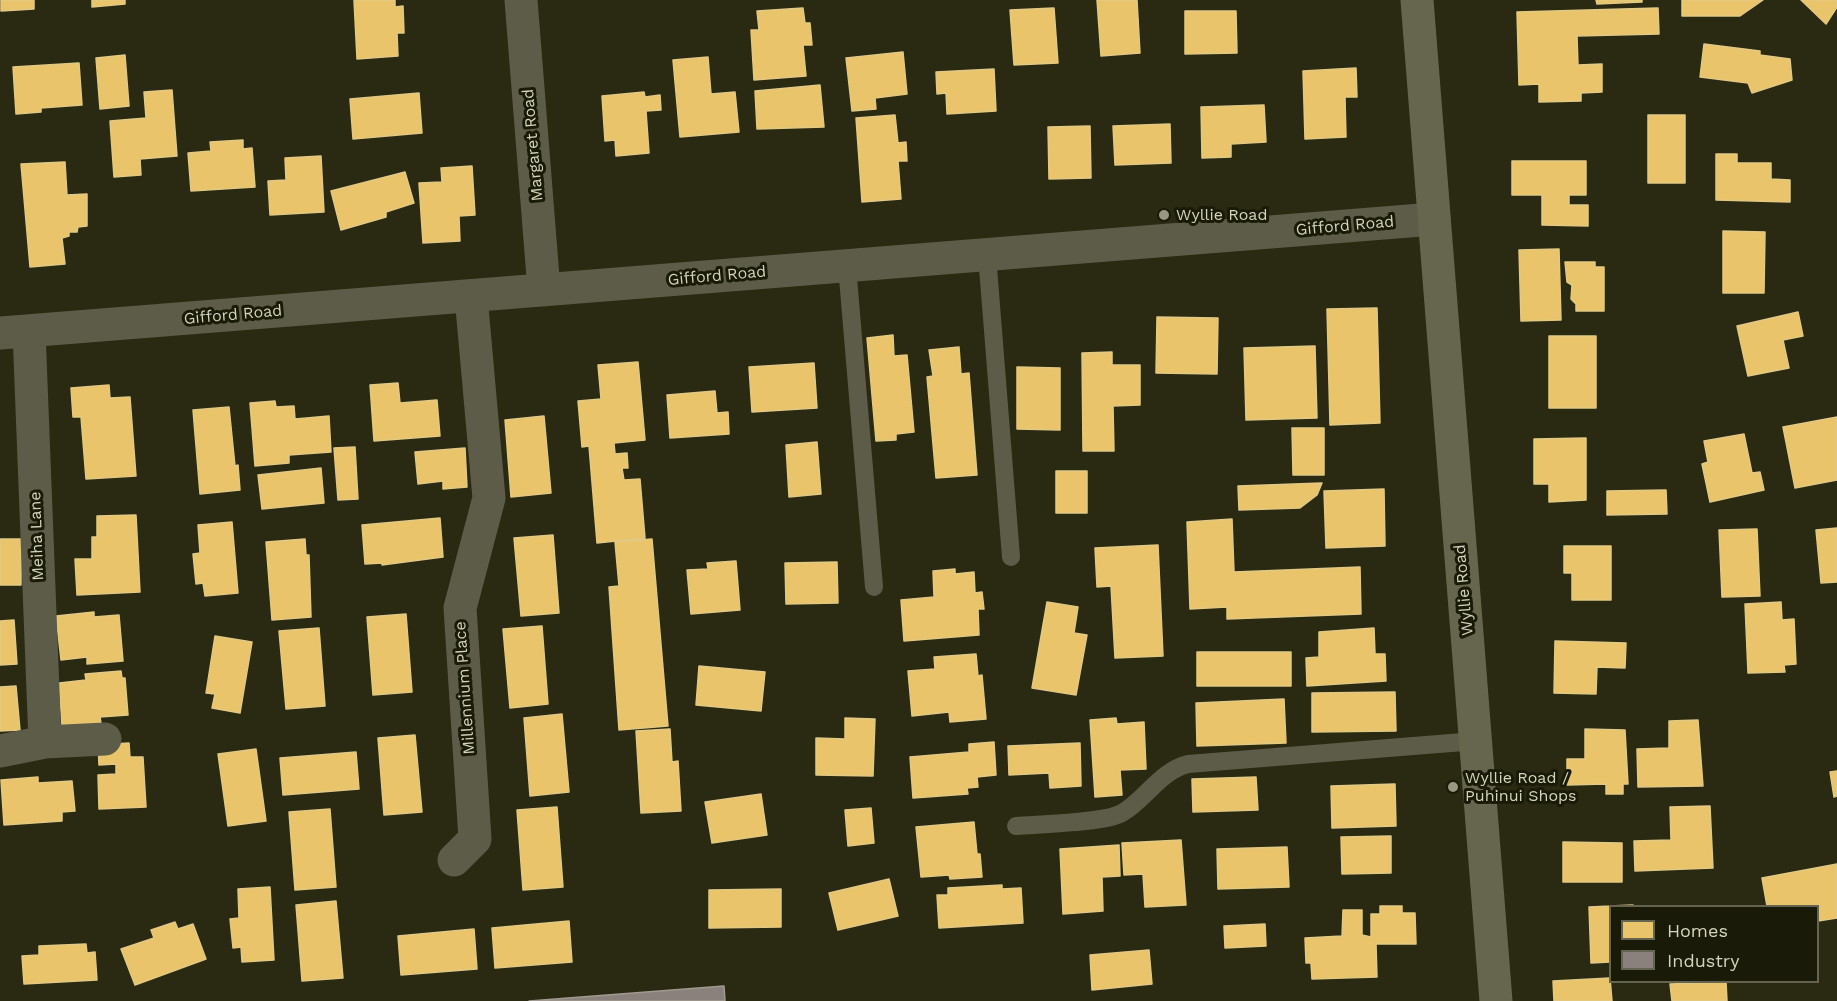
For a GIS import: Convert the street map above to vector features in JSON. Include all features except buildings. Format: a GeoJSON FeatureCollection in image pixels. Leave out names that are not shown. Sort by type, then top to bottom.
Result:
{"type":"FeatureCollection","features":[{"type":"Feature","properties":{"kind":"main road","name":"Wyllie Road"},"geometry":{"type":"LineString","coordinates":[[1417,0],[1496,1001]]}},
{"type":"Feature","properties":{"kind":"street","name":"Margaret Road"},"geometry":{"type":"LineString","coordinates":[[521,0],[544,290]]}},
{"type":"Feature","properties":{"kind":"street","name":"Gifford Road"},"geometry":{"type":"LineString","coordinates":[[15,332],[1434,219]]}},
{"type":"Feature","properties":{"kind":"street","name":"Millennium Place"},"geometry":{"type":"LineString","coordinates":[[454,860],[475,839],[460,608],[489,498],[471,296]]}},
{"type":"Feature","properties":{"kind":"street","name":"Meiha Lane"},"geometry":{"type":"LineString","coordinates":[[15,332],[45,742]]}},
{"type":"Feature","properties":{"kind":"street"},"geometry":{"type":"LineString","coordinates":[[0,751],[45,742],[105,739]]}},
{"type":"Feature","properties":{"kind":"lane"},"geometry":{"type":"LineString","coordinates":[[987,255],[1011,557]]}},
{"type":"Feature","properties":{"kind":"lane"},"geometry":{"type":"LineString","coordinates":[[847,266],[874,587]]}},
{"type":"Feature","properties":{"kind":"lane"},"geometry":{"type":"LineString","coordinates":[[1016,826],[1114,817],[1129,808],[1170,771],[1188,764],[1476,741]]}},
{"type":"Feature","properties":{"kind":"place","name":"Wyllie Road"},"geometry":{"type":"Point","coordinates":[1164,215]}},
{"type":"Feature","properties":{"kind":"place","name":"Wyllie Road / Puhinui Shops"},"geometry":{"type":"Point","coordinates":[1453,787]}}]}
